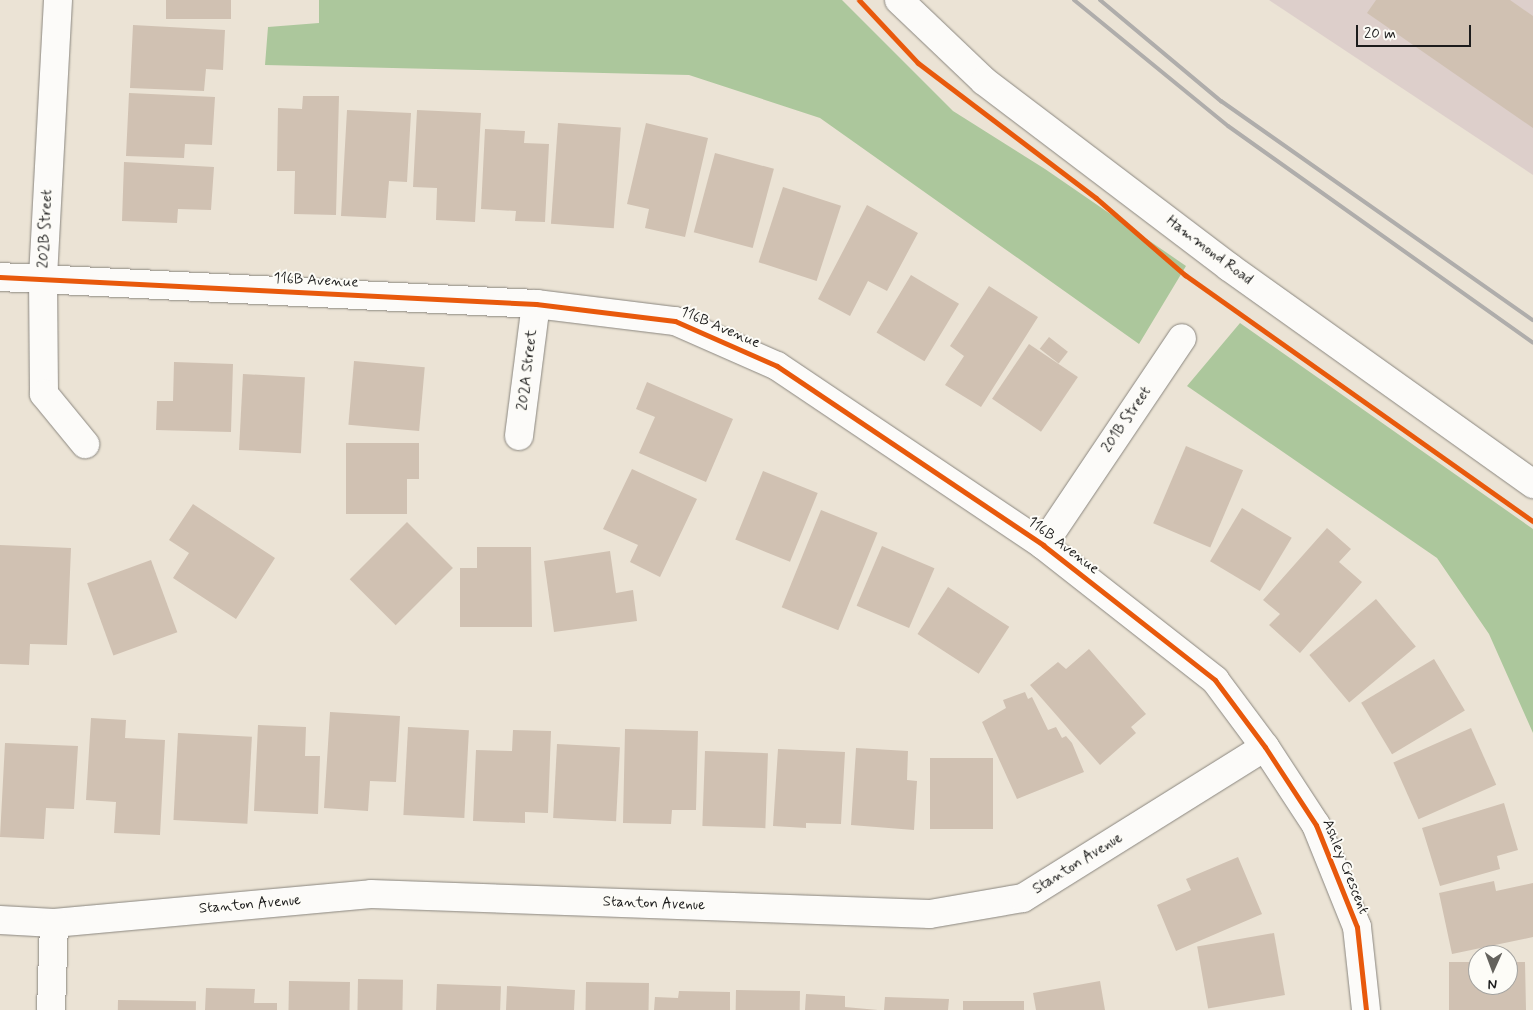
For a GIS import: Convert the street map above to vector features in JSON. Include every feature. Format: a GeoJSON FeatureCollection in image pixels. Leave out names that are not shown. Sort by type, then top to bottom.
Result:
{"type":"FeatureCollection","features":[{"type":"Feature","properties":{"kind":"street","name":"202B Street"},"geometry":{"type":"LineString","coordinates":[[58,0],[43,279],[44,394],[85,444]]}},
{"type":"Feature","properties":{"kind":"street","name":"Hammond Road"},"geometry":{"type":"LineString","coordinates":[[900,0],[984,81],[1230,267],[1533,484]]}},
{"type":"Feature","properties":{"kind":"street","name":"116B Avenue"},"geometry":{"type":"LineString","coordinates":[[0,278],[536,304],[675,320],[777,366],[1043,545],[1215,680],[1265,747]]}},
{"type":"Feature","properties":{"kind":"street","name":"202A Street"},"geometry":{"type":"LineString","coordinates":[[519,436],[536,304]]}},
{"type":"Feature","properties":{"kind":"street","name":"201B Street"},"geometry":{"type":"LineString","coordinates":[[1043,545],[1182,338]]}},
{"type":"Feature","properties":{"kind":"street","name":"Stanton Avenue"},"geometry":{"type":"LineString","coordinates":[[0,920],[54,923],[371,894],[930,914],[1023,898],[1265,747]]}},
{"type":"Feature","properties":{"kind":"street","name":"Ashley Crescent"},"geometry":{"type":"LineString","coordinates":[[1265,747],[1316,825],[1357,927],[1366,1010]]}},
{"type":"Feature","properties":{"kind":"street"},"geometry":{"type":"LineString","coordinates":[[51,1010],[54,923]]}},
{"type":"Feature","properties":{"kind":"shaded area"},"geometry":{"type":"Polygon","coordinates":[[[1269,0],[1533,0],[1533,175],[1269,0]]]}},
{"type":"Feature","properties":{"kind":"green space"},"geometry":{"type":"Polygon","coordinates":[[[319,0],[842,0],[953,111],[1045,169],[1186,266],[1139,344],[820,118],[689,75],[265,65],[268,27],[319,23],[319,0]]]}},
{"type":"Feature","properties":{"kind":"green space"},"geometry":{"type":"Polygon","coordinates":[[[1240,323],[1533,529],[1533,733],[1489,634],[1437,558],[1187,386],[1240,323]]]}},
{"type":"Feature","properties":{"kind":"building"},"geometry":{"type":"Polygon","coordinates":[[[166,0],[231,0],[231,19],[166,19],[166,0]]]}},
{"type":"Feature","properties":{"kind":"building"},"geometry":{"type":"Polygon","coordinates":[[[1376,0],[1510,0],[1533,16],[1533,128],[1367,13],[1376,0]]]}},
{"type":"Feature","properties":{"kind":"building"},"geometry":{"type":"Polygon","coordinates":[[[133,25],[225,30],[223,70],[206,69],[204,91],[130,88],[133,25]]]}},
{"type":"Feature","properties":{"kind":"building"},"geometry":{"type":"Polygon","coordinates":[[[129,93],[215,97],[212,145],[185,144],[184,158],[126,156],[129,93]]]}},
{"type":"Feature","properties":{"kind":"building"},"geometry":{"type":"Polygon","coordinates":[[[303,96],[339,96],[336,215],[294,214],[295,171],[277,171],[278,108],[302,109],[303,96]]]}},
{"type":"Feature","properties":{"kind":"building"},"geometry":{"type":"Polygon","coordinates":[[[347,110],[411,113],[407,182],[389,181],[386,218],[341,216],[347,110]]]}},
{"type":"Feature","properties":{"kind":"building"},"geometry":{"type":"Polygon","coordinates":[[[417,110],[481,113],[475,222],[436,220],[437,188],[413,187],[417,110]]]}},
{"type":"Feature","properties":{"kind":"building"},"geometry":{"type":"Polygon","coordinates":[[[558,123],[621,127],[614,228],[551,224],[558,123]]]}},
{"type":"Feature","properties":{"kind":"building"},"geometry":{"type":"Polygon","coordinates":[[[646,123],[708,138],[685,237],[645,228],[649,209],[627,204],[646,123]]]}},
{"type":"Feature","properties":{"kind":"building"},"geometry":{"type":"Polygon","coordinates":[[[485,129],[525,131],[524,143],[549,144],[545,222],[515,221],[516,211],[481,209],[485,129]]]}},
{"type":"Feature","properties":{"kind":"building"},"geometry":{"type":"Polygon","coordinates":[[[715,153],[774,169],[753,248],[694,232],[715,153]]]}},
{"type":"Feature","properties":{"kind":"building"},"geometry":{"type":"Polygon","coordinates":[[[124,162],[214,167],[211,210],[178,209],[177,223],[122,221],[124,162]]]}},
{"type":"Feature","properties":{"kind":"building"},"geometry":{"type":"Polygon","coordinates":[[[783,187],[841,206],[817,281],[759,262],[783,187]]]}},
{"type":"Feature","properties":{"kind":"building"},"geometry":{"type":"Polygon","coordinates":[[[867,205],[918,233],[887,291],[868,281],[850,316],[818,299],[867,205]]]}},
{"type":"Feature","properties":{"kind":"building"},"geometry":{"type":"Polygon","coordinates":[[[911,275],[959,304],[924,361],[876,332],[911,275]]]}},
{"type":"Feature","properties":{"kind":"building"},"geometry":{"type":"Polygon","coordinates":[[[989,286],[1038,317],[981,407],[945,385],[964,356],[950,346],[989,286]]]}},
{"type":"Feature","properties":{"kind":"building"},"geometry":{"type":"Polygon","coordinates":[[[1049,337],[1068,352],[1059,364],[1040,349],[1049,337]]]}},
{"type":"Feature","properties":{"kind":"building"},"geometry":{"type":"Polygon","coordinates":[[[1029,344],[1078,377],[1041,432],[992,399],[1029,344]]]}},
{"type":"Feature","properties":{"kind":"building"},"geometry":{"type":"Polygon","coordinates":[[[354,361],[425,367],[419,431],[348,425],[354,361]]]}},
{"type":"Feature","properties":{"kind":"building"},"geometry":{"type":"Polygon","coordinates":[[[174,362],[233,364],[231,432],[156,430],[157,401],[173,401],[174,362]]]}},
{"type":"Feature","properties":{"kind":"building"},"geometry":{"type":"Polygon","coordinates":[[[243,374],[305,377],[301,453],[239,450],[243,374]]]}},
{"type":"Feature","properties":{"kind":"building"},"geometry":{"type":"Polygon","coordinates":[[[647,382],[733,419],[706,482],[639,453],[655,417],[636,409],[647,382]]]}},
{"type":"Feature","properties":{"kind":"building"},"geometry":{"type":"Polygon","coordinates":[[[346,443],[419,443],[419,479],[407,479],[407,514],[346,514],[346,443]]]}},
{"type":"Feature","properties":{"kind":"building"},"geometry":{"type":"Polygon","coordinates":[[[1186,446],[1243,470],[1210,548],[1153,523],[1186,446]]]}},
{"type":"Feature","properties":{"kind":"building"},"geometry":{"type":"Polygon","coordinates":[[[632,469],[697,499],[660,577],[630,562],[638,545],[603,529],[632,469]]]}},
{"type":"Feature","properties":{"kind":"building"},"geometry":{"type":"Polygon","coordinates":[[[763,471],[818,493],[790,562],[735,540],[763,471]]]}},
{"type":"Feature","properties":{"kind":"building"},"geometry":{"type":"Polygon","coordinates":[[[193,504],[275,558],[236,619],[173,578],[189,553],[169,540],[193,504]]]}},
{"type":"Feature","properties":{"kind":"building"},"geometry":{"type":"Polygon","coordinates":[[[1242,508],[1292,538],[1260,591],[1210,561],[1242,508]]]}},
{"type":"Feature","properties":{"kind":"building"},"geometry":{"type":"Polygon","coordinates":[[[821,510],[878,533],[838,630],[782,607],[821,510]]]}},
{"type":"Feature","properties":{"kind":"building"},"geometry":{"type":"Polygon","coordinates":[[[407,522],[453,568],[396,625],[350,579],[407,522]]]}},
{"type":"Feature","properties":{"kind":"building"},"geometry":{"type":"Polygon","coordinates":[[[1327,528],[1351,549],[1339,562],[1362,582],[1300,653],[1269,625],[1280,614],[1263,600],[1327,528]]]}},
{"type":"Feature","properties":{"kind":"building"},"geometry":{"type":"Polygon","coordinates":[[[0,545],[71,548],[67,645],[30,644],[29,665],[0,664],[0,545]]]}},
{"type":"Feature","properties":{"kind":"building"},"geometry":{"type":"Polygon","coordinates":[[[882,546],[934,568],[909,628],[857,606],[882,546]]]}},
{"type":"Feature","properties":{"kind":"building"},"geometry":{"type":"Polygon","coordinates":[[[477,547],[531,547],[532,627],[460,627],[460,568],[477,568],[477,547]]]}},
{"type":"Feature","properties":{"kind":"building"},"geometry":{"type":"Polygon","coordinates":[[[610,551],[616,593],[633,590],[637,621],[554,632],[544,561],[610,551]]]}},
{"type":"Feature","properties":{"kind":"building"},"geometry":{"type":"Polygon","coordinates":[[[151,560],[177,632],[113,656],[87,583],[151,560]]]}},
{"type":"Feature","properties":{"kind":"building"},"geometry":{"type":"Polygon","coordinates":[[[948,587],[1009,627],[979,674],[918,634],[948,587]]]}},
{"type":"Feature","properties":{"kind":"building"},"geometry":{"type":"Polygon","coordinates":[[[1376,599],[1416,646],[1349,702],[1309,655],[1376,599]]]}},
{"type":"Feature","properties":{"kind":"building"},"geometry":{"type":"Polygon","coordinates":[[[1089,649],[1146,714],[1131,727],[1136,733],[1100,765],[1030,685],[1058,662],[1066,669],[1089,649]]]}},
{"type":"Feature","properties":{"kind":"building"},"geometry":{"type":"Polygon","coordinates":[[[1434,659],[1465,710],[1392,754],[1361,703],[1434,659]]]}},
{"type":"Feature","properties":{"kind":"building"},"geometry":{"type":"Polygon","coordinates":[[[1025,692],[1028,699],[1032,697],[1048,730],[1056,727],[1062,738],[1066,736],[1072,743],[1084,772],[1017,799],[982,722],[1006,708],[1003,700],[1025,692]]]}},
{"type":"Feature","properties":{"kind":"building"},"geometry":{"type":"Polygon","coordinates":[[[330,712],[400,716],[396,782],[370,781],[368,811],[324,808],[330,712]]]}},
{"type":"Feature","properties":{"kind":"building"},"geometry":{"type":"Polygon","coordinates":[[[91,718],[126,720],[125,738],[165,740],[160,835],[114,833],[116,802],[86,800],[91,718]]]}},
{"type":"Feature","properties":{"kind":"building"},"geometry":{"type":"Polygon","coordinates":[[[258,725],[306,727],[305,756],[320,756],[318,814],[254,811],[258,725]]]}},
{"type":"Feature","properties":{"kind":"building"},"geometry":{"type":"Polygon","coordinates":[[[408,727],[469,730],[464,818],[403,815],[408,727]]]}},
{"type":"Feature","properties":{"kind":"building"},"geometry":{"type":"Polygon","coordinates":[[[1471,728],[1496,785],[1419,819],[1393,763],[1471,728]]]}},
{"type":"Feature","properties":{"kind":"building"},"geometry":{"type":"Polygon","coordinates":[[[625,729],[698,731],[696,810],[672,810],[671,824],[623,823],[625,729]]]}},
{"type":"Feature","properties":{"kind":"building"},"geometry":{"type":"Polygon","coordinates":[[[513,730],[551,731],[548,813],[525,812],[525,823],[473,821],[476,750],[512,751],[513,730]]]}},
{"type":"Feature","properties":{"kind":"building"},"geometry":{"type":"Polygon","coordinates":[[[178,733],[252,737],[247,824],[173,820],[178,733]]]}},
{"type":"Feature","properties":{"kind":"building"},"geometry":{"type":"Polygon","coordinates":[[[5,743],[78,746],[74,809],[46,808],[44,839],[0,837],[5,743]]]}},
{"type":"Feature","properties":{"kind":"building"},"geometry":{"type":"Polygon","coordinates":[[[557,744],[620,747],[616,821],[553,818],[557,744]]]}},
{"type":"Feature","properties":{"kind":"building"},"geometry":{"type":"Polygon","coordinates":[[[856,748],[908,751],[907,780],[917,781],[914,830],[851,825],[856,748]]]}},
{"type":"Feature","properties":{"kind":"building"},"geometry":{"type":"Polygon","coordinates":[[[778,749],[845,752],[841,824],[806,823],[806,828],[773,826],[778,749]]]}},
{"type":"Feature","properties":{"kind":"building"},"geometry":{"type":"Polygon","coordinates":[[[705,751],[768,753],[765,828],[702,826],[705,751]]]}},
{"type":"Feature","properties":{"kind":"building"},"geometry":{"type":"Polygon","coordinates":[[[930,758],[993,758],[993,829],[930,829],[930,758]]]}},
{"type":"Feature","properties":{"kind":"building"},"geometry":{"type":"Polygon","coordinates":[[[1504,803],[1518,850],[1497,856],[1500,869],[1440,886],[1422,828],[1504,803]]]}},
{"type":"Feature","properties":{"kind":"building"},"geometry":{"type":"Polygon","coordinates":[[[1238,857],[1262,914],[1176,951],[1157,905],[1191,890],[1186,879],[1238,857]]]}},
{"type":"Feature","properties":{"kind":"building"},"geometry":{"type":"Polygon","coordinates":[[[1494,881],[1496,891],[1533,883],[1533,937],[1495,945],[1468,945],[1468,951],[1452,954],[1439,893],[1494,881]]]}},
{"type":"Feature","properties":{"kind":"building"},"geometry":{"type":"Polygon","coordinates":[[[1274,933],[1285,995],[1208,1009],[1197,947],[1274,933]]]}},
{"type":"Feature","properties":{"kind":"building"},"geometry":{"type":"Polygon","coordinates":[[[1449,962],[1468,962],[1468,995],[1518,995],[1518,962],[1525,962],[1526,1010],[1449,1010],[1449,962]]]}},
{"type":"Feature","properties":{"kind":"building"},"geometry":{"type":"Polygon","coordinates":[[[358,979],[403,980],[402,1010],[357,1010],[358,979]]]}},
{"type":"Feature","properties":{"kind":"building"},"geometry":{"type":"Polygon","coordinates":[[[289,981],[350,982],[350,1010],[288,1010],[289,981]]]}},
{"type":"Feature","properties":{"kind":"building"},"geometry":{"type":"Polygon","coordinates":[[[1100,981],[1105,1010],[1036,1010],[1033,993],[1100,981]]]}},
{"type":"Feature","properties":{"kind":"building"},"geometry":{"type":"Polygon","coordinates":[[[586,982],[649,983],[649,1010],[586,1010],[586,982]]]}},
{"type":"Feature","properties":{"kind":"building"},"geometry":{"type":"Polygon","coordinates":[[[437,984],[501,986],[500,1010],[436,1010],[437,984]]]}},
{"type":"Feature","properties":{"kind":"building"},"geometry":{"type":"Polygon","coordinates":[[[507,986],[575,990],[574,1010],[506,1010],[507,986]]]}},
{"type":"Feature","properties":{"kind":"building"},"geometry":{"type":"Polygon","coordinates":[[[206,988],[255,989],[254,1003],[277,1003],[277,1010],[205,1010],[206,988]]]}},
{"type":"Feature","properties":{"kind":"building"},"geometry":{"type":"Polygon","coordinates":[[[736,990],[800,991],[800,1010],[736,1010],[736,990]]]}},
{"type":"Feature","properties":{"kind":"building"},"geometry":{"type":"Polygon","coordinates":[[[679,991],[730,992],[730,1010],[654,1010],[655,997],[678,998],[679,991]]]}},
{"type":"Feature","properties":{"kind":"building"},"geometry":{"type":"Polygon","coordinates":[[[806,994],[845,996],[845,1007],[878,1010],[805,1010],[806,994]]]}},
{"type":"Feature","properties":{"kind":"building"},"geometry":{"type":"Polygon","coordinates":[[[885,997],[949,999],[948,1010],[884,1010],[885,997]]]}},
{"type":"Feature","properties":{"kind":"building"},"geometry":{"type":"Polygon","coordinates":[[[118,1000],[196,1001],[196,1010],[118,1010],[118,1000]]]}},
{"type":"Feature","properties":{"kind":"building"},"geometry":{"type":"Polygon","coordinates":[[[963,1001],[1024,1001],[1024,1010],[963,1010],[963,1001]]]}},
{"type":"Feature","properties":{"kind":"railway"},"geometry":{"type":"LineString","coordinates":[[1074,0],[1228,126],[1533,343]]}},
{"type":"Feature","properties":{"kind":"railway"},"geometry":{"type":"LineString","coordinates":[[1100,0],[1221,101],[1533,320]]}},
{"type":"Feature","properties":{"kind":"cycle path"},"geometry":{"type":"LineString","coordinates":[[859,0],[918,63],[1096,198],[1185,275],[1533,521]]}},
{"type":"Feature","properties":{"kind":"cycle path"},"geometry":{"type":"LineString","coordinates":[[0,277],[536,304],[675,321],[777,366],[1043,545],[1215,680],[1265,747],[1316,825],[1357,927],[1366,1010]]}}]}
